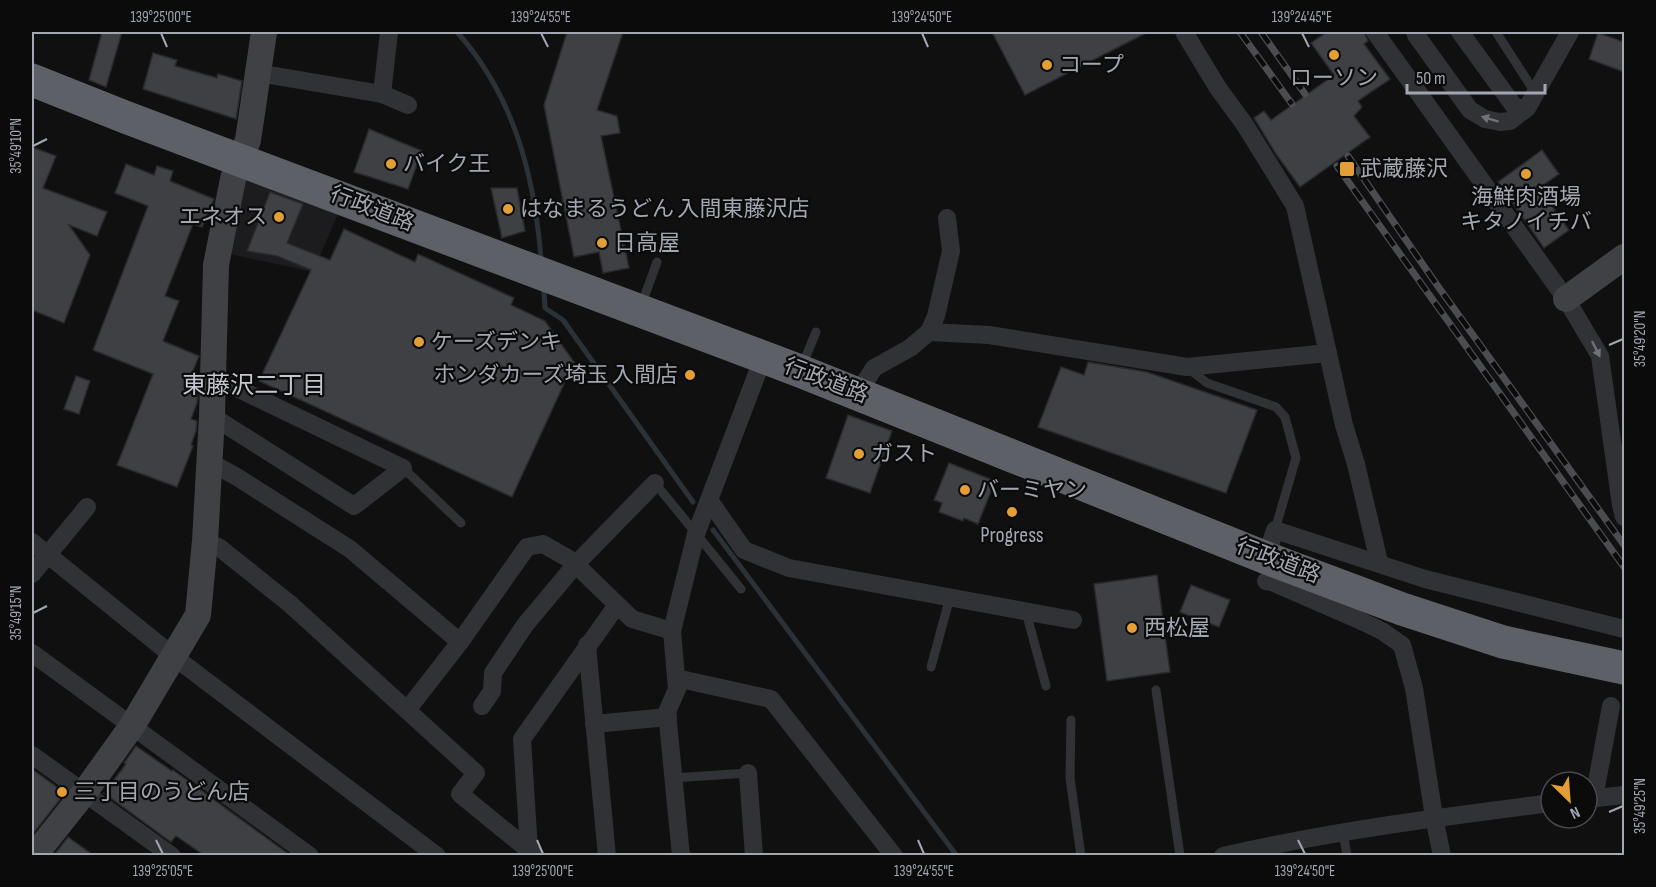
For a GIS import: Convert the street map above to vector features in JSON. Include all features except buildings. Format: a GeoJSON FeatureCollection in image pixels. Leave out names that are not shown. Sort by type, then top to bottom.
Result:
{"type":"FeatureCollection","features":[{"type":"Feature","properties":{"kind":"highway","name":"行政道路"},"geometry":{"type":"LineString","coordinates":[[32,80],[858,393],[1401,609],[1503,642],[1624,668]]}},
{"type":"Feature","properties":{"kind":"street"},"geometry":{"type":"LineString","coordinates":[[34,855],[84,793],[132,726],[198,615],[210,462],[216,266],[233,179],[248,140],[264,32]]}},
{"type":"Feature","properties":{"kind":"street"},"geometry":{"type":"LineString","coordinates":[[382,94],[389,32]]}},
{"type":"Feature","properties":{"kind":"street"},"geometry":{"type":"LineString","coordinates":[[1184,32],[1295,206],[1379,562]]}},
{"type":"Feature","properties":{"kind":"street"},"geometry":{"type":"LineString","coordinates":[[1375,32],[1600,356],[1618,439],[1621,505],[1624,517]]}},
{"type":"Feature","properties":{"kind":"street"},"geometry":{"type":"LineString","coordinates":[[1415,32],[1470,110],[1485,119],[1500,122],[1510,121],[1520,116],[1532,101],[1570,32]]}},
{"type":"Feature","properties":{"kind":"street"},"geometry":{"type":"LineString","coordinates":[[1460,32],[1514,106],[1518,108],[1532,101]]}},
{"type":"Feature","properties":{"kind":"street"},"geometry":{"type":"LineString","coordinates":[[258,73],[382,94],[408,105]]}},
{"type":"Feature","properties":{"kind":"street"},"geometry":{"type":"LineString","coordinates":[[858,393],[874,368],[910,348],[929,332],[936,316],[951,251],[947,218]]}},
{"type":"Feature","properties":{"kind":"street"},"geometry":{"type":"LineString","coordinates":[[1562,301],[1624,257]]}},
{"type":"Feature","properties":{"kind":"street"},"geometry":{"type":"LineString","coordinates":[[929,332],[990,335],[1187,367],[1328,353]]}},
{"type":"Feature","properties":{"kind":"street"},"geometry":{"type":"LineString","coordinates":[[681,855],[667,712],[677,689],[672,631],[696,534],[763,357]]}},
{"type":"Feature","properties":{"kind":"street"},"geometry":{"type":"LineString","coordinates":[[212,376],[403,468],[354,506],[212,416]]}},
{"type":"Feature","properties":{"kind":"street"},"geometry":{"type":"LineString","coordinates":[[210,462],[350,549],[460,642]]}},
{"type":"Feature","properties":{"kind":"street"},"geometry":{"type":"LineString","coordinates":[[482,706],[492,691],[493,673],[525,625],[576,564],[655,483]]}},
{"type":"Feature","properties":{"kind":"street"},"geometry":{"type":"LineString","coordinates":[[709,500],[744,549],[789,568],[1073,620]]}},
{"type":"Feature","properties":{"kind":"street"},"geometry":{"type":"LineString","coordinates":[[32,574],[87,507]]}},
{"type":"Feature","properties":{"kind":"street"},"geometry":{"type":"LineString","coordinates":[[205,541],[220,548],[290,604],[476,773],[460,794],[532,853]]}},
{"type":"Feature","properties":{"kind":"street"},"geometry":{"type":"LineString","coordinates":[[32,543],[173,656],[437,855]]}},
{"type":"Feature","properties":{"kind":"street"},"geometry":{"type":"LineString","coordinates":[[408,709],[460,642],[526,547],[543,544],[576,564],[632,619],[672,631]]}},
{"type":"Feature","properties":{"kind":"street"},"geometry":{"type":"LineString","coordinates":[[1442,855],[1414,688],[1402,645],[1382,631],[1272,582],[1269,556],[1379,562],[1425,579],[1624,629]]}},
{"type":"Feature","properties":{"kind":"street"},"geometry":{"type":"LineString","coordinates":[[532,853],[522,739],[617,606]]}},
{"type":"Feature","properties":{"kind":"street"},"geometry":{"type":"LineString","coordinates":[[587,645],[607,855]]}},
{"type":"Feature","properties":{"kind":"street"},"geometry":{"type":"LineString","coordinates":[[32,653],[310,855]]}},
{"type":"Feature","properties":{"kind":"street"},"geometry":{"type":"LineString","coordinates":[[676,678],[771,699],[894,855]]}},
{"type":"Feature","properties":{"kind":"street"},"geometry":{"type":"LineString","coordinates":[[1596,770],[1611,706]]}},
{"type":"Feature","properties":{"kind":"street"},"geometry":{"type":"LineString","coordinates":[[594,724],[668,717]]}},
{"type":"Feature","properties":{"kind":"street"},"geometry":{"type":"LineString","coordinates":[[32,755],[172,855]]}},
{"type":"Feature","properties":{"kind":"street"},"geometry":{"type":"LineString","coordinates":[[748,773],[754,855]]}},
{"type":"Feature","properties":{"kind":"street"},"geometry":{"type":"LineString","coordinates":[[1599,797],[1624,795]]}},
{"type":"Feature","properties":{"kind":"street"},"geometry":{"type":"LineString","coordinates":[[1223,855],[1269,850],[1343,832],[1434,817],[1539,804]]}},
{"type":"Feature","properties":{"kind":"lane"},"geometry":{"type":"LineString","coordinates":[[1496,32],[1532,101]]}},
{"type":"Feature","properties":{"kind":"lane"},"geometry":{"type":"LineString","coordinates":[[639,311],[657,262]]}},
{"type":"Feature","properties":{"kind":"lane"},"geometry":{"type":"LineString","coordinates":[[800,371],[816,332]]}},
{"type":"Feature","properties":{"kind":"lane"},"geometry":{"type":"LineString","coordinates":[[1187,367],[1207,383],[1276,407],[1285,417],[1296,458],[1269,556]]}},
{"type":"Feature","properties":{"kind":"lane"},"geometry":{"type":"LineString","coordinates":[[403,468],[461,523]]}},
{"type":"Feature","properties":{"kind":"lane"},"geometry":{"type":"LineString","coordinates":[[655,483],[741,589]]}},
{"type":"Feature","properties":{"kind":"lane"},"geometry":{"type":"LineString","coordinates":[[932,667],[950,597]]}},
{"type":"Feature","properties":{"kind":"lane"},"geometry":{"type":"LineString","coordinates":[[1026,612],[1046,686]]}},
{"type":"Feature","properties":{"kind":"lane"},"geometry":{"type":"LineString","coordinates":[[1156,690],[1180,855]]}},
{"type":"Feature","properties":{"kind":"lane"},"geometry":{"type":"LineString","coordinates":[[1071,720],[1070,778],[1081,855]]}},
{"type":"Feature","properties":{"kind":"lane"},"geometry":{"type":"LineString","coordinates":[[673,778],[748,773]]}},
{"type":"Feature","properties":{"kind":"lane"},"geometry":{"type":"LineString","coordinates":[[1343,832],[1347,855]]}},
{"type":"Feature","properties":{"kind":"shaded area"},"geometry":{"type":"Polygon","coordinates":[[[255,177],[340,209],[313,272],[230,254],[245,181],[255,177]]]}},
{"type":"Feature","properties":{"kind":"waterway"},"geometry":{"type":"LineString","coordinates":[[457,32],[493,82],[518,138],[533,196],[541,258]]}},
{"type":"Feature","properties":{"kind":"waterway"},"geometry":{"type":"LineString","coordinates":[[544,292],[545,308],[563,320],[693,502]]}},
{"type":"Feature","properties":{"kind":"waterway"},"geometry":{"type":"LineString","coordinates":[[713,530],[957,856]]}},
{"type":"Feature","properties":{"kind":"railway"},"geometry":{"type":"LineString","coordinates":[[1240,32],[1292,104]]}},
{"type":"Feature","properties":{"kind":"railway"},"geometry":{"type":"LineString","coordinates":[[1261,32],[1305,94]]}},
{"type":"Feature","properties":{"kind":"railway"},"geometry":{"type":"LineString","coordinates":[[1348,156],[1437,285],[1624,545]]}},
{"type":"Feature","properties":{"kind":"railway"},"geometry":{"type":"LineString","coordinates":[[1337,166],[1624,567]]}},
{"type":"Feature","properties":{"kind":"place","name":"ローソン"},"geometry":{"type":"Point","coordinates":[1334,55]}},
{"type":"Feature","properties":{"kind":"place","name":"コープ"},"geometry":{"type":"Point","coordinates":[1047,65]}},
{"type":"Feature","properties":{"kind":"place","name":"バイク王"},"geometry":{"type":"Point","coordinates":[391,164]}},
{"type":"Feature","properties":{"kind":"place","name":"武蔵藤沢"},"geometry":{"type":"Point","coordinates":[1347,169]}},
{"type":"Feature","properties":{"kind":"place","name":"海鮮肉酒場 キタノイチバ"},"geometry":{"type":"Point","coordinates":[1526,174]}},
{"type":"Feature","properties":{"kind":"place","name":"はなまるうどん 入間東藤沢店"},"geometry":{"type":"Point","coordinates":[508,209]}},
{"type":"Feature","properties":{"kind":"place","name":"エネオス"},"geometry":{"type":"Point","coordinates":[279,217]}},
{"type":"Feature","properties":{"kind":"place","name":"日高屋"},"geometry":{"type":"Point","coordinates":[602,243]}},
{"type":"Feature","properties":{"kind":"place","name":"ケーズデンキ"},"geometry":{"type":"Point","coordinates":[419,342]}},
{"type":"Feature","properties":{"kind":"place","name":"ホンダカーズ埼玉 入間店"},"geometry":{"type":"Point","coordinates":[690,375]}},
{"type":"Feature","properties":{"kind":"place","name":"ガスト"},"geometry":{"type":"Point","coordinates":[859,454]}},
{"type":"Feature","properties":{"kind":"place","name":"バーミヤン"},"geometry":{"type":"Point","coordinates":[965,490]}},
{"type":"Feature","properties":{"kind":"place","name":"Progress"},"geometry":{"type":"Point","coordinates":[1012,512]}},
{"type":"Feature","properties":{"kind":"place","name":"西松屋"},"geometry":{"type":"Point","coordinates":[1132,628]}},
{"type":"Feature","properties":{"kind":"place","name":"三丁目のうどん店"},"geometry":{"type":"Point","coordinates":[62,792]}},
{"type":"Feature","properties":{"kind":"district","name":"東藤沢二丁目"},"geometry":{"type":"Point","coordinates":[254,385]}}]}
